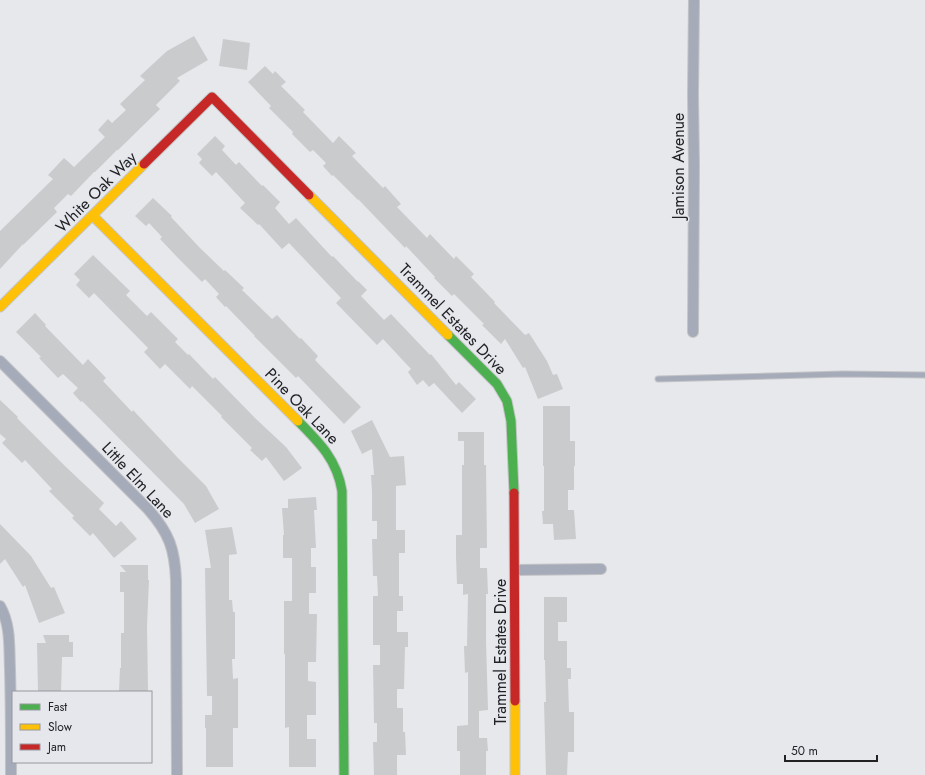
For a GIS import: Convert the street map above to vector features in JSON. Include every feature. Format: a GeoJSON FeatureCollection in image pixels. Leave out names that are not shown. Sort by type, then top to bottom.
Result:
{"type":"FeatureCollection","features":[{"type":"Feature","properties":{"kind":"street","name":"Jamison Avenue"},"geometry":{"type":"LineString","coordinates":[[693,332],[694,0]]}},
{"type":"Feature","properties":{"kind":"street","name":"White Oak Way"},"geometry":{"type":"LineString","coordinates":[[0,307],[212,97]]}},
{"type":"Feature","properties":{"kind":"street","name":"Trammel Estates Drive"},"geometry":{"type":"LineString","coordinates":[[212,97],[497,384],[507,401],[511,421],[514,486],[515,775]]}},
{"type":"Feature","properties":{"kind":"street","name":"Pine Oak Lane"},"geometry":{"type":"LineString","coordinates":[[93,216],[319,442],[335,466],[343,489],[344,775]]}},
{"type":"Feature","properties":{"kind":"street","name":"Little Elm Lane"},"geometry":{"type":"LineString","coordinates":[[0,361],[148,509],[164,530],[170,544],[174,554],[176,567],[177,775]]}},
{"type":"Feature","properties":{"kind":"street"},"geometry":{"type":"LineString","coordinates":[[515,570],[601,569]]}},
{"type":"Feature","properties":{"kind":"street"},"geometry":{"type":"LineString","coordinates":[[0,606],[3,611],[8,633],[11,775]]}},
{"type":"Feature","properties":{"kind":"lane"},"geometry":{"type":"LineString","coordinates":[[658,379],[843,374],[925,375]]}},
{"type":"Feature","properties":{"kind":"building"},"geometry":{"type":"Polygon","coordinates":[[[194,36],[208,60],[177,78],[180,81],[156,105],[160,109],[71,196],[68,194],[54,208],[57,212],[23,244],[0,269],[0,231],[53,179],[48,175],[64,158],[74,167],[105,137],[98,130],[108,119],[112,123],[126,110],[120,104],[145,80],[140,76],[167,51],[194,36]]]}},
{"type":"Feature","properties":{"kind":"building"},"geometry":{"type":"Polygon","coordinates":[[[223,39],[250,43],[247,70],[219,66],[223,39]]]}},
{"type":"Feature","properties":{"kind":"building"},"geometry":{"type":"Polygon","coordinates":[[[265,66],[273,74],[275,71],[286,82],[281,86],[305,110],[303,112],[333,143],[339,136],[356,153],[352,156],[383,188],[385,186],[401,204],[397,207],[427,238],[430,234],[454,259],[456,256],[474,274],[471,277],[495,302],[494,303],[525,335],[529,333],[547,361],[553,375],[557,374],[563,389],[538,399],[525,367],[523,368],[505,339],[501,344],[482,325],[484,324],[454,294],[452,296],[434,278],[435,277],[406,246],[405,248],[358,199],[333,175],[332,176],[323,166],[326,163],[313,150],[310,152],[292,134],[293,132],[269,108],[271,106],[248,82],[265,66]]]}},
{"type":"Feature","properties":{"kind":"building"},"geometry":{"type":"Polygon","coordinates":[[[215,136],[225,146],[222,150],[236,165],[239,162],[280,202],[275,208],[289,224],[296,218],[332,257],[333,256],[367,290],[361,296],[384,320],[391,314],[430,355],[431,354],[456,385],[459,382],[476,399],[462,413],[434,383],[429,387],[423,380],[417,385],[408,372],[411,369],[383,339],[377,345],[336,303],[341,298],[289,243],[282,249],[259,224],[258,225],[240,208],[245,203],[216,172],[212,176],[199,163],[202,159],[197,154],[215,136]]]}},
{"type":"Feature","properties":{"kind":"building"},"geometry":{"type":"Polygon","coordinates":[[[153,198],[172,216],[171,217],[200,248],[244,288],[242,290],[272,319],[277,315],[318,356],[315,360],[361,407],[344,424],[298,376],[296,378],[226,306],[225,307],[216,297],[219,294],[205,279],[202,282],[179,259],[160,239],[162,237],[149,223],[146,226],[135,216],[153,198]]]}},
{"type":"Feature","properties":{"kind":"building"},"geometry":{"type":"Polygon","coordinates":[[[93,255],[130,291],[126,295],[147,316],[151,312],[178,339],[175,342],[213,379],[215,377],[286,447],[302,468],[284,481],[266,457],[262,461],[250,450],[252,448],[192,386],[190,389],[165,364],[160,369],[144,352],[148,348],[94,293],[89,298],[76,285],[80,280],[74,274],[93,255]]]}},
{"type":"Feature","properties":{"kind":"building"},"geometry":{"type":"Polygon","coordinates":[[[35,313],[46,325],[45,326],[83,365],[88,359],[106,378],[103,381],[206,486],[219,509],[195,523],[184,504],[73,393],[78,388],[63,374],[58,378],[39,358],[41,357],[16,332],[35,313]]]}},
{"type":"Feature","properties":{"kind":"building"},"geometry":{"type":"Polygon","coordinates":[[[0,400],[104,503],[99,509],[116,526],[121,521],[137,539],[114,558],[93,533],[90,536],[72,518],[74,516],[49,491],[52,489],[25,460],[22,463],[2,443],[6,439],[0,434],[0,400]]]}},
{"type":"Feature","properties":{"kind":"building"},"geometry":{"type":"Polygon","coordinates":[[[543,406],[570,406],[570,441],[575,441],[575,466],[574,490],[568,490],[568,510],[574,510],[576,539],[554,540],[553,524],[543,524],[543,406]]]}},
{"type":"Feature","properties":{"kind":"building"},"geometry":{"type":"Polygon","coordinates":[[[372,420],[390,457],[404,456],[406,485],[396,486],[396,530],[405,530],[405,553],[399,553],[399,596],[403,596],[403,611],[397,611],[397,632],[408,632],[408,647],[405,647],[404,689],[397,689],[397,708],[403,708],[403,732],[405,732],[406,755],[397,755],[397,775],[374,775],[373,742],[377,742],[377,723],[374,723],[373,665],[380,665],[380,645],[373,645],[373,596],[378,596],[377,576],[373,576],[372,539],[377,539],[377,521],[372,521],[371,475],[374,475],[372,449],[362,454],[351,431],[372,420]]]}},
{"type":"Feature","properties":{"kind":"building"},"geometry":{"type":"Polygon","coordinates":[[[458,432],[484,432],[487,548],[480,548],[480,568],[487,568],[488,594],[486,594],[486,641],[488,710],[479,711],[479,738],[487,738],[488,751],[486,751],[486,775],[460,775],[460,751],[457,751],[457,726],[468,725],[468,672],[465,673],[464,646],[467,646],[468,594],[463,595],[463,584],[457,584],[456,556],[456,535],[462,535],[462,465],[464,465],[464,441],[458,441],[458,432]]]}},
{"type":"Feature","properties":{"kind":"building"},"geometry":{"type":"Polygon","coordinates":[[[316,497],[317,510],[314,510],[316,548],[311,548],[311,567],[316,567],[316,593],[309,593],[309,614],[317,614],[316,662],[308,662],[308,681],[316,682],[316,715],[307,715],[307,739],[316,739],[316,767],[289,767],[289,727],[285,728],[284,601],[292,601],[292,558],[283,558],[284,535],[282,508],[288,508],[288,499],[316,497]]]}},
{"type":"Feature","properties":{"kind":"building"},"geometry":{"type":"Polygon","coordinates":[[[0,524],[31,556],[51,588],[54,587],[65,613],[39,623],[25,585],[23,587],[5,559],[0,564],[0,524]]]}},
{"type":"Feature","properties":{"kind":"building"},"geometry":{"type":"Polygon","coordinates":[[[232,527],[237,554],[229,555],[229,600],[232,600],[233,612],[235,612],[235,659],[232,659],[233,679],[238,678],[238,728],[233,728],[233,767],[206,767],[205,715],[212,715],[212,696],[207,696],[205,568],[211,568],[205,530],[232,527]]]}},
{"type":"Feature","properties":{"kind":"building"},"geometry":{"type":"Polygon","coordinates":[[[120,565],[148,565],[148,691],[119,691],[121,668],[121,633],[124,633],[124,592],[120,592],[120,572],[126,572],[120,565]]]}},
{"type":"Feature","properties":{"kind":"building"},"geometry":{"type":"Polygon","coordinates":[[[544,597],[567,597],[567,622],[558,622],[558,641],[567,641],[567,668],[571,668],[571,679],[568,679],[569,712],[574,712],[574,752],[568,752],[567,775],[546,775],[544,597]]]}},
{"type":"Feature","properties":{"kind":"building"},"geometry":{"type":"Polygon","coordinates":[[[43,635],[69,635],[69,642],[73,642],[73,657],[62,657],[61,691],[38,691],[37,643],[46,643],[43,635]]]}},
{"type":"Feature","properties":{"kind":"traffic: fast"},"geometry":{"type":"LineString","coordinates":[[448,335],[497,384],[507,401],[511,421],[514,493]]}},
{"type":"Feature","properties":{"kind":"traffic: fast"},"geometry":{"type":"LineString","coordinates":[[298,421],[320,445],[332,461],[340,480],[342,491],[344,775]]}},
{"type":"Feature","properties":{"kind":"traffic: slow"},"geometry":{"type":"LineString","coordinates":[[0,307],[144,164]]}},
{"type":"Feature","properties":{"kind":"traffic: slow"},"geometry":{"type":"LineString","coordinates":[[309,195],[448,335]]}},
{"type":"Feature","properties":{"kind":"traffic: slow"},"geometry":{"type":"LineString","coordinates":[[93,216],[298,421]]}},
{"type":"Feature","properties":{"kind":"traffic: slow"},"geometry":{"type":"LineString","coordinates":[[515,701],[515,775]]}},
{"type":"Feature","properties":{"kind":"traffic: jam"},"geometry":{"type":"LineString","coordinates":[[144,164],[212,97],[309,195]]}},
{"type":"Feature","properties":{"kind":"traffic: jam"},"geometry":{"type":"LineString","coordinates":[[514,493],[515,701]]}}]}
